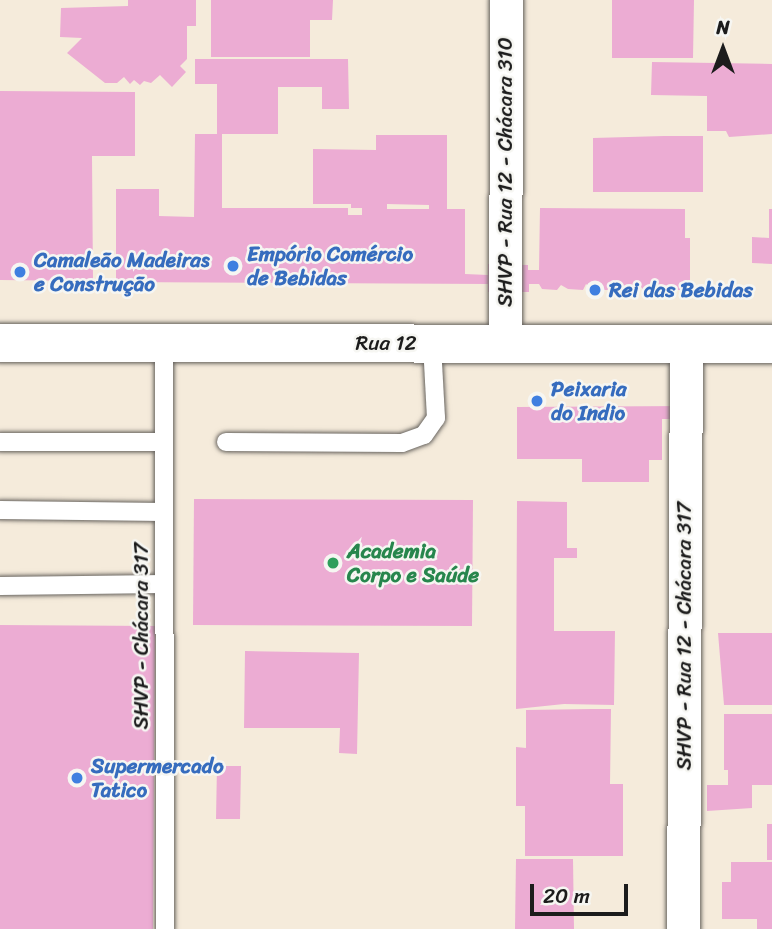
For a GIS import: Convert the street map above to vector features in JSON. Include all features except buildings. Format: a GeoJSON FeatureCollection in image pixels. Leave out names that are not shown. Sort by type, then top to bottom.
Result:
{"type":"FeatureCollection","features":[{"type":"Feature","properties":{"kind":"street","name":"SHVP - Rua 12 - Chácara 310"},"geometry":{"type":"LineString","coordinates":[[505,343],[506,0]]}},
{"type":"Feature","properties":{"kind":"street","name":"SHVP - Rua 12 - Chácara 317"},"geometry":{"type":"LineString","coordinates":[[683,929],[686,342]]}},
{"type":"Feature","properties":{"kind":"street","name":"Rua 12"},"geometry":{"type":"LineString","coordinates":[[0,343],[772,344]]}},
{"type":"Feature","properties":{"kind":"lane","name":"SHVP - Chácara 317"},"geometry":{"type":"LineString","coordinates":[[164,342],[165,929]]}},
{"type":"Feature","properties":{"kind":"lane"},"geometry":{"type":"LineString","coordinates":[[226,442],[402,443],[424,435],[436,418],[432,343]]}},
{"type":"Feature","properties":{"kind":"lane"},"geometry":{"type":"LineString","coordinates":[[0,442],[163,442]]}},
{"type":"Feature","properties":{"kind":"lane"},"geometry":{"type":"LineString","coordinates":[[0,510],[163,512]]}},
{"type":"Feature","properties":{"kind":"lane"},"geometry":{"type":"LineString","coordinates":[[0,586],[164,584]]}},
{"type":"Feature","properties":{"kind":"place","name":"Empório Comércio de Bebidas"},"geometry":{"type":"Point","coordinates":[233,266]}},
{"type":"Feature","properties":{"kind":"place","name":"Camaleão Madeiras e Construção"},"geometry":{"type":"Point","coordinates":[20,272]}},
{"type":"Feature","properties":{"kind":"place","name":"Rei das Bebidas"},"geometry":{"type":"Point","coordinates":[595,290]}},
{"type":"Feature","properties":{"kind":"place","name":"Peixaria do Indio"},"geometry":{"type":"Point","coordinates":[537,401]}},
{"type":"Feature","properties":{"kind":"place","name":"Academia Corpo e Saúde"},"geometry":{"type":"Point","coordinates":[333,563]}},
{"type":"Feature","properties":{"kind":"place","name":"Supermercado Tatico"},"geometry":{"type":"Point","coordinates":[77,778]}}]}
